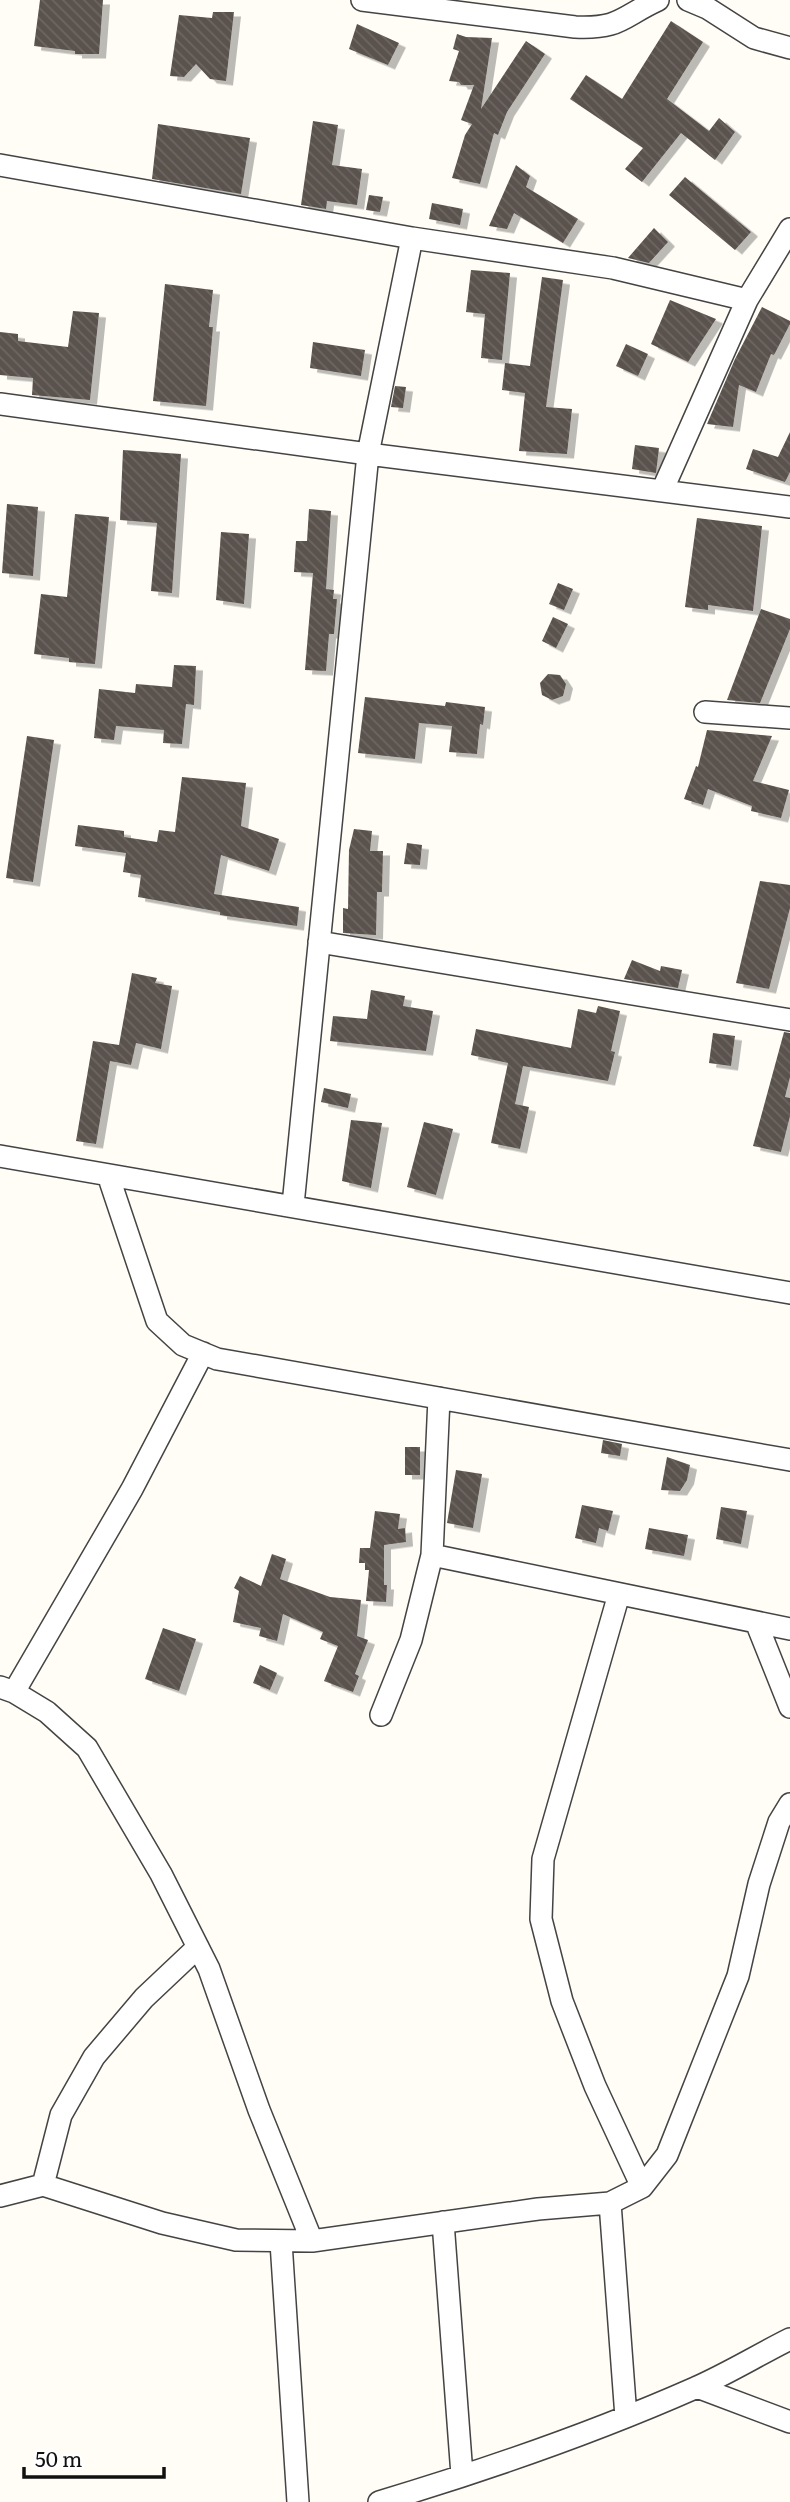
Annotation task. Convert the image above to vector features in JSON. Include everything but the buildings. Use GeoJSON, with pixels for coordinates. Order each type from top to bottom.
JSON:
{"type":"FeatureCollection","features":[{"type":"Feature","properties":{"kind":"street"},"geometry":{"type":"LineString","coordinates":[[362,0],[598,28],[622,22],[658,0]]}},
{"type":"Feature","properties":{"kind":"street"},"geometry":{"type":"LineString","coordinates":[[688,0],[707,8],[754,38],[790,48]]}},
{"type":"Feature","properties":{"kind":"street"},"geometry":{"type":"LineString","coordinates":[[0,165],[412,238],[613,268],[747,300]]}},
{"type":"Feature","properties":{"kind":"street"},"geometry":{"type":"LineString","coordinates":[[662,491],[747,300],[790,229]]}},
{"type":"Feature","properties":{"kind":"street"},"geometry":{"type":"LineString","coordinates":[[293,1205],[368,454],[412,238]]}},
{"type":"Feature","properties":{"kind":"street"},"geometry":{"type":"LineString","coordinates":[[0,404],[790,507]]}},
{"type":"Feature","properties":{"kind":"street"},"geometry":{"type":"LineString","coordinates":[[705,712],[790,718]]}},
{"type":"Feature","properties":{"kind":"street"},"geometry":{"type":"LineString","coordinates":[[319,942],[790,1020]]}},
{"type":"Feature","properties":{"kind":"street"},"geometry":{"type":"LineString","coordinates":[[0,1156],[790,1293]]}},
{"type":"Feature","properties":{"kind":"street"},"geometry":{"type":"LineString","coordinates":[[108,1175],[157,1321],[183,1345],[216,1359],[790,1460]]}},
{"type":"Feature","properties":{"kind":"street"},"geometry":{"type":"LineString","coordinates":[[203,1353],[132,1489],[7,1690],[47,1712],[87,1748],[161,1874],[209,1969],[259,2109],[312,2241]]}},
{"type":"Feature","properties":{"kind":"street"},"geometry":{"type":"LineString","coordinates":[[381,1715],[411,1640],[432,1555],[439,1398]]}},
{"type":"Feature","properties":{"kind":"street"},"geometry":{"type":"LineString","coordinates":[[432,1555],[790,1629]]}},
{"type":"Feature","properties":{"kind":"street"},"geometry":{"type":"LineString","coordinates":[[619,1594],[543,1859],[541,1919],[562,2001],[595,2086],[642,2187]]}},
{"type":"Feature","properties":{"kind":"street"},"geometry":{"type":"LineString","coordinates":[[756,1622],[790,1707]]}},
{"type":"Feature","properties":{"kind":"street"},"geometry":{"type":"LineString","coordinates":[[0,2196],[43,2185],[162,2223],[236,2240],[281,2242],[312,2241],[538,2208],[610,2203],[642,2187],[667,2155],[738,1976],[759,1884],[779,1822],[790,1804]]}},
{"type":"Feature","properties":{"kind":"street"},"geometry":{"type":"LineString","coordinates":[[43,2185],[61,2115],[94,2057],[144,1997],[198,1947]]}},
{"type":"Feature","properties":{"kind":"street"},"geometry":{"type":"LineString","coordinates":[[610,2203],[626,2417]]}},
{"type":"Feature","properties":{"kind":"street"},"geometry":{"type":"LineString","coordinates":[[443,2222],[462,2475]]}},
{"type":"Feature","properties":{"kind":"street"},"geometry":{"type":"LineString","coordinates":[[281,2242],[298,2502]]}},
{"type":"Feature","properties":{"kind":"street"},"geometry":{"type":"LineString","coordinates":[[379,2502],[626,2417],[697,2387],[790,2339]]}},
{"type":"Feature","properties":{"kind":"street"},"geometry":{"type":"LineString","coordinates":[[697,2387],[790,2422]]}}]}
